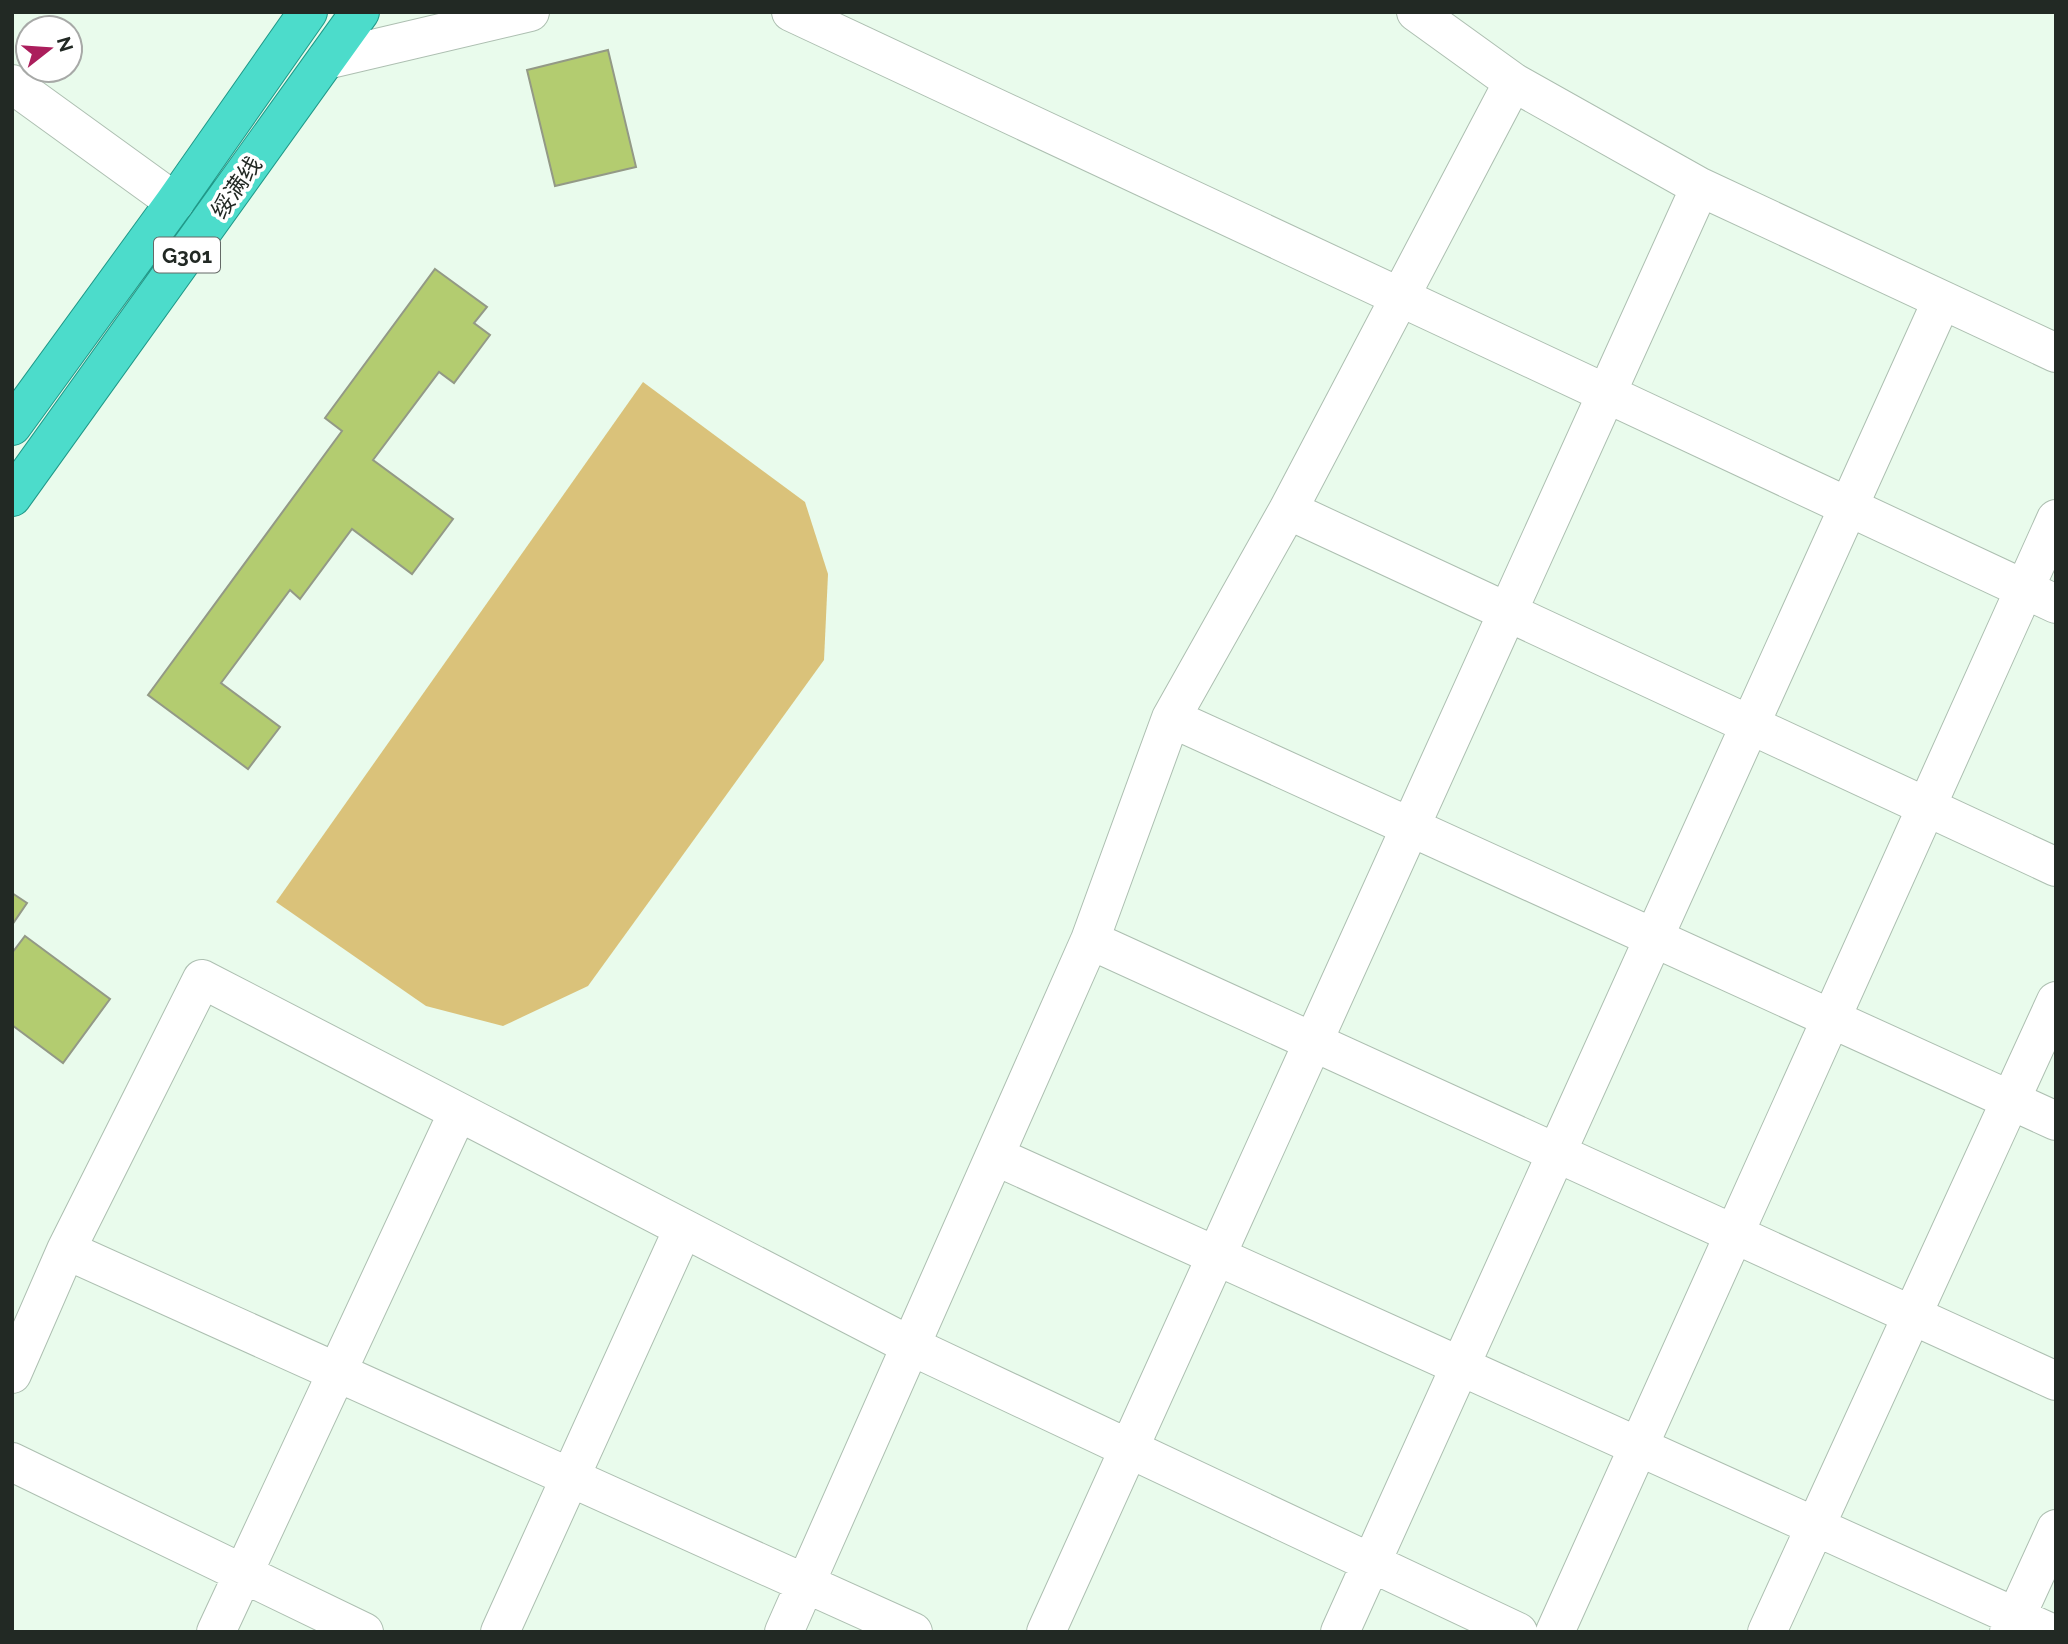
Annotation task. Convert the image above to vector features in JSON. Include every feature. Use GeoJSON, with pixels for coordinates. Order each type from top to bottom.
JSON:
{"type":"FeatureCollection","features":[{"type":"Feature","properties":{"kind":"highway","name":"绥满线"},"geometry":{"type":"LineString","coordinates":[[12,426],[175,202],[308,12]]}},
{"type":"Feature","properties":{"kind":"highway","name":"绥满线"},"geometry":{"type":"LineString","coordinates":[[12,497],[360,12]]}},
{"type":"Feature","properties":{"kind":"highway"},"geometry":{"type":"LineString","coordinates":[[175,202],[208,226]]}},
{"type":"Feature","properties":{"kind":"street"},"geometry":{"type":"LineString","coordinates":[[326,60],[530,12]]}},
{"type":"Feature","properties":{"kind":"street"},"geometry":{"type":"LineString","coordinates":[[791,12],[2040,596]]}},
{"type":"Feature","properties":{"kind":"street"},"geometry":{"type":"LineString","coordinates":[[1416,12],[1513,82],[1700,187],[2056,353]]}},
{"type":"Feature","properties":{"kind":"street"},"geometry":{"type":"LineString","coordinates":[[785,1632],[1090,940],[1171,719],[1288,510],[1513,82]]}},
{"type":"Feature","properties":{"kind":"street"},"geometry":{"type":"LineString","coordinates":[[12,84],[175,202]]}},
{"type":"Feature","properties":{"kind":"street"},"geometry":{"type":"LineString","coordinates":[[1046,1632],[1700,187]]}},
{"type":"Feature","properties":{"kind":"street"},"geometry":{"type":"LineString","coordinates":[[1340,1632],[1942,300]]}},
{"type":"Feature","properties":{"kind":"street"},"geometry":{"type":"LineString","coordinates":[[1288,510],[2056,867]]}},
{"type":"Feature","properties":{"kind":"street"},"geometry":{"type":"LineString","coordinates":[[1555,1632],[1926,807],[2040,596],[2056,519]]}},
{"type":"Feature","properties":{"kind":"street"},"geometry":{"type":"LineString","coordinates":[[1171,719],[2056,1121]]}},
{"type":"Feature","properties":{"kind":"street"},"geometry":{"type":"LineString","coordinates":[[1090,940],[2056,1381]]}},
{"type":"Feature","properties":{"kind":"street"},"geometry":{"type":"LineString","coordinates":[[12,1374],[66,1250],[202,979],[911,1346],[1518,1632]]}},
{"type":"Feature","properties":{"kind":"street"},"geometry":{"type":"LineString","coordinates":[[1767,1632],[2056,1001]]}},
{"type":"Feature","properties":{"kind":"street"},"geometry":{"type":"LineString","coordinates":[[216,1632],[458,1112]]}},
{"type":"Feature","properties":{"kind":"street"},"geometry":{"type":"LineString","coordinates":[[995,1156],[1815,1526],[2025,1627],[2056,1529]]}},
{"type":"Feature","properties":{"kind":"street"},"geometry":{"type":"LineString","coordinates":[[500,1632],[684,1229]]}},
{"type":"Feature","properties":{"kind":"street"},"geometry":{"type":"LineString","coordinates":[[66,1250],[913,1632]]}},
{"type":"Feature","properties":{"kind":"street"},"geometry":{"type":"LineString","coordinates":[[12,1462],[364,1632]]}},
{"type":"Feature","properties":{"kind":"shaded area"},"geometry":{"type":"Polygon","coordinates":[[[643,382],[805,502],[828,574],[824,660],[588,986],[503,1026],[426,1006],[276,902],[643,382]]]}},
{"type":"Feature","properties":{"kind":"building"},"geometry":{"type":"Polygon","coordinates":[[[608,50],[636,167],[555,186],[527,70],[608,50]]]}},
{"type":"Feature","properties":{"kind":"building"},"geometry":{"type":"Polygon","coordinates":[[[435,269],[487,307],[474,323],[490,335],[454,383],[439,372],[373,460],[453,519],[412,574],[352,529],[300,599],[290,590],[221,683],[280,727],[248,769],[148,695],[342,431],[325,418],[435,269]]]}},
{"type":"Feature","properties":{"kind":"building"},"geometry":{"type":"Polygon","coordinates":[[[12,893],[27,903],[12,925],[12,893]]]}},
{"type":"Feature","properties":{"kind":"building"},"geometry":{"type":"Polygon","coordinates":[[[25,936],[110,999],[63,1063],[12,1025],[12,953],[25,936]]]}}]}
